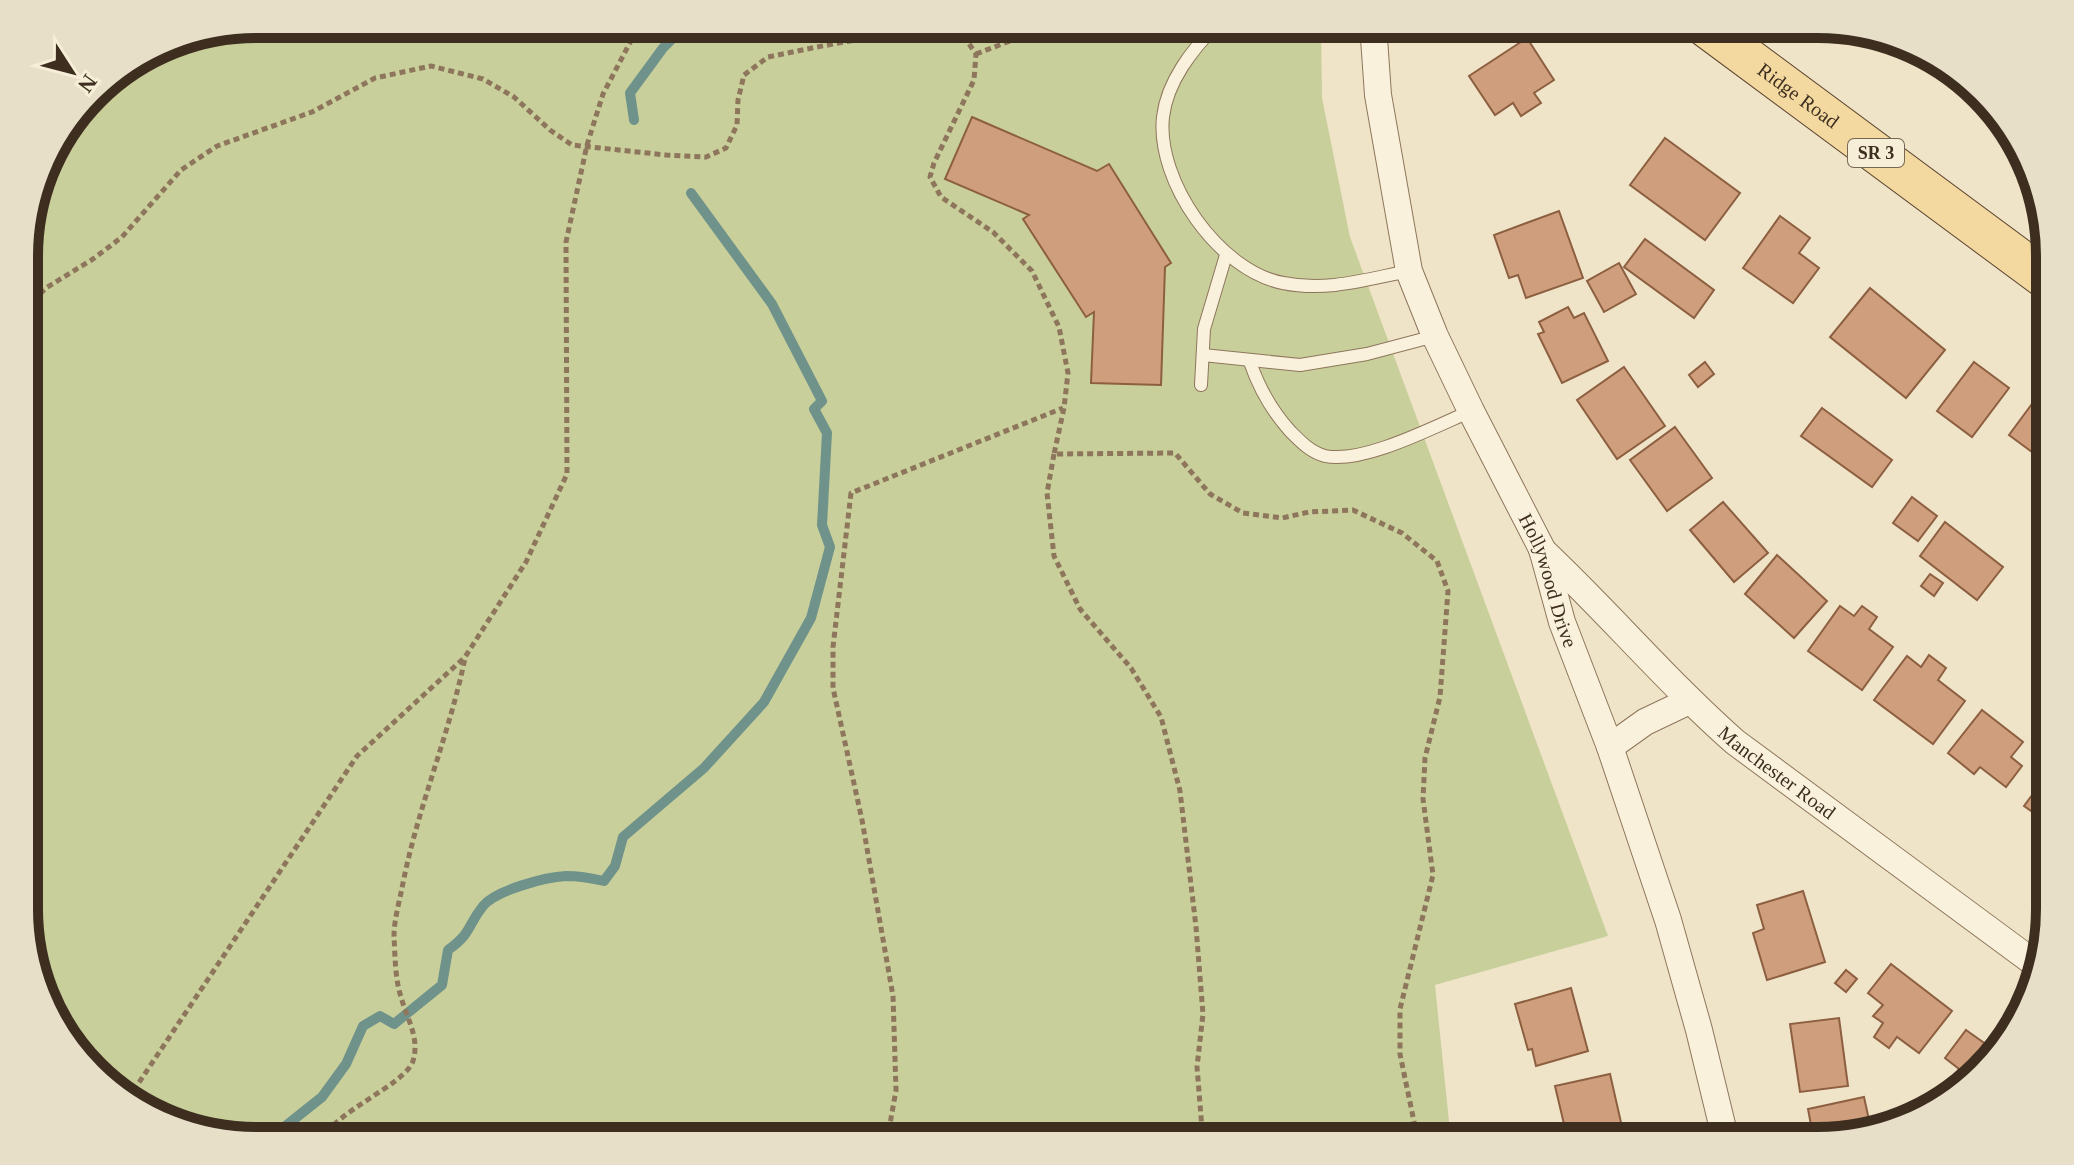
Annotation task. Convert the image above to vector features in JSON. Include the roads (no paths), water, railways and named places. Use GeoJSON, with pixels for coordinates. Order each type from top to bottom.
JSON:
{"type":"FeatureCollection","features":[{"type":"Feature","properties":{"kind":"main road","name":"Ridge Road"},"geometry":{"type":"LineString","coordinates":[[1721,38],[2036,271]]}},
{"type":"Feature","properties":{"kind":"street","name":"Hollywood Drive"},"geometry":{"type":"LineString","coordinates":[[1374,38],[1378,95],[1409,271],[1435,336],[1542,549],[1562,622],[1610,747],[1668,920],[1723,1127]]}},
{"type":"Feature","properties":{"kind":"street","name":"Manchester Road"},"geometry":{"type":"LineString","coordinates":[[1542,549],[1594,599],[1689,701],[1735,742],[2030,960]]}},
{"type":"Feature","properties":{"kind":"street"},"geometry":{"type":"LineString","coordinates":[[1610,747],[1645,722],[1689,701]]}},
{"type":"Feature","properties":{"kind":"lane"},"geometry":{"type":"LineString","coordinates":[[1204,38],[1177,76],[1163,114],[1162,132],[1169,163],[1191,214],[1226,255],[1261,276],[1283,283],[1324,287],[1362,283],[1409,271]]}},
{"type":"Feature","properties":{"kind":"lane"},"geometry":{"type":"LineString","coordinates":[[1201,385],[1204,329],[1226,255]]}},
{"type":"Feature","properties":{"kind":"lane"},"geometry":{"type":"LineString","coordinates":[[1203,355],[1300,365],[1367,354],[1435,336]]}},
{"type":"Feature","properties":{"kind":"lane"},"geometry":{"type":"LineString","coordinates":[[1250,362],[1259,387],[1277,416],[1304,445],[1321,455],[1340,458],[1366,454],[1471,411]]}},
{"type":"Feature","properties":{"kind":"waterway"},"geometry":{"type":"LineString","coordinates":[[634,120],[630,93],[673,38]]}},
{"type":"Feature","properties":{"kind":"waterway"},"geometry":{"type":"LineString","coordinates":[[284,1127],[322,1097],[346,1064],[363,1026],[380,1016],[394,1024],[442,985],[448,950],[461,939],[489,900],[522,885],[557,877],[576,876],[604,881],[615,866],[623,837],[704,768],[764,702],[811,618],[830,547],[822,525],[827,433],[814,409],[822,401],[772,304],[691,193]]}}]}
